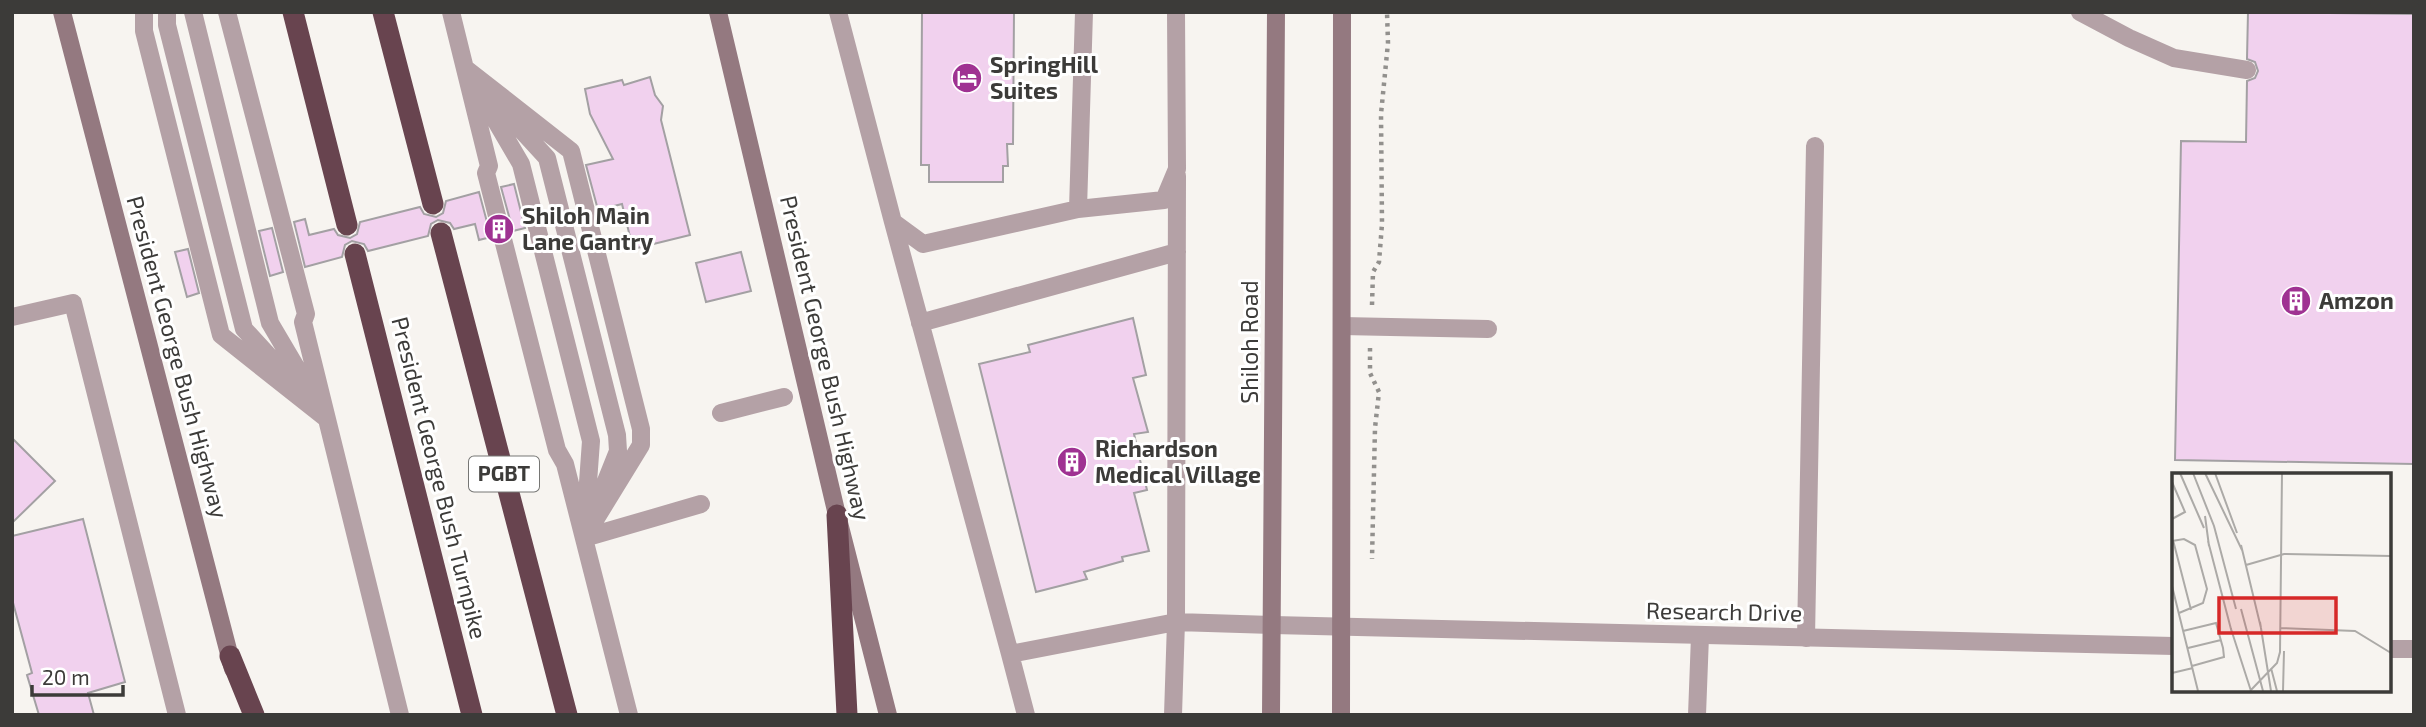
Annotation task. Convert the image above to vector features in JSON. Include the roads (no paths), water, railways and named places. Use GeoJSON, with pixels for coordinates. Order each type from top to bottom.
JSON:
{"type":"FeatureCollection","features":[{"type":"Feature","properties":{"kind":"highway","name":"President George Bush Turnpike"},"geometry":{"type":"LineString","coordinates":[[293,12],[472,715]]}},
{"type":"Feature","properties":{"kind":"highway","name":"PGBT"},"geometry":{"type":"LineString","coordinates":[[383,12],[568,715]]}},
{"type":"Feature","properties":{"kind":"highway"},"geometry":{"type":"LineString","coordinates":[[836,515],[847,715]]}},
{"type":"Feature","properties":{"kind":"highway"},"geometry":{"type":"LineString","coordinates":[[230,656],[254,715]]}},
{"type":"Feature","properties":{"kind":"main road","name":"President George Bush Highway"},"geometry":{"type":"LineString","coordinates":[[62,12],[245,715]]}},
{"type":"Feature","properties":{"kind":"main road","name":"President George Bush Highway"},"geometry":{"type":"LineString","coordinates":[[718,12],[836,515],[888,715]]}},
{"type":"Feature","properties":{"kind":"main road","name":"Shiloh Road"},"geometry":{"type":"LineString","coordinates":[[1271,715],[1276,12]]}},
{"type":"Feature","properties":{"kind":"main road"},"geometry":{"type":"LineString","coordinates":[[1341,715],[1342,12]]}},
{"type":"Feature","properties":{"kind":"street"},"geometry":{"type":"LineString","coordinates":[[144,12],[144,31],[221,335],[327,419]]}},
{"type":"Feature","properties":{"kind":"street"},"geometry":{"type":"LineString","coordinates":[[167,12],[167,25],[244,329],[327,419]]}},
{"type":"Feature","properties":{"kind":"street"},"geometry":{"type":"LineString","coordinates":[[193,12],[270,323],[327,419]]}},
{"type":"Feature","properties":{"kind":"street"},"geometry":{"type":"LineString","coordinates":[[218,12],[296,317],[303,322]]}},
{"type":"Feature","properties":{"kind":"street"},"geometry":{"type":"LineString","coordinates":[[227,12],[306,314],[303,322],[400,715]]}},
{"type":"Feature","properties":{"kind":"street"},"geometry":{"type":"LineString","coordinates":[[451,12],[489,166],[486,173],[557,450],[565,464],[629,715]]}},
{"type":"Feature","properties":{"kind":"street"},"geometry":{"type":"LineString","coordinates":[[838,12],[1026,715]]}},
{"type":"Feature","properties":{"kind":"street"},"geometry":{"type":"LineString","coordinates":[[1077,209],[1084,12]]}},
{"type":"Feature","properties":{"kind":"street"},"geometry":{"type":"LineString","coordinates":[[1173,715],[1177,252],[1175,12]]}},
{"type":"Feature","properties":{"kind":"street"},"geometry":{"type":"LineString","coordinates":[[2080,12],[2174,58],[2247,70]]}},
{"type":"Feature","properties":{"kind":"street"},"geometry":{"type":"LineString","coordinates":[[465,68],[571,152],[638,416],[641,445],[584,538]]}},
{"type":"Feature","properties":{"kind":"street"},"geometry":{"type":"LineString","coordinates":[[465,68],[547,158],[617,435],[618,451],[584,538]]}},
{"type":"Feature","properties":{"kind":"street"},"geometry":{"type":"LineString","coordinates":[[465,68],[521,164],[591,442],[584,538]]}},
{"type":"Feature","properties":{"kind":"street"},"geometry":{"type":"LineString","coordinates":[[1806,638],[1815,146]]}},
{"type":"Feature","properties":{"kind":"street"},"geometry":{"type":"LineString","coordinates":[[893,222],[923,244],[1077,209],[1164,200],[1177,169]]}},
{"type":"Feature","properties":{"kind":"street"},"geometry":{"type":"LineString","coordinates":[[920,323],[1177,252]]}},
{"type":"Feature","properties":{"kind":"street"},"geometry":{"type":"LineString","coordinates":[[12,317],[73,303],[177,715]]}},
{"type":"Feature","properties":{"kind":"street"},"geometry":{"type":"LineString","coordinates":[[1342,326],[1488,329]]}},
{"type":"Feature","properties":{"kind":"street"},"geometry":{"type":"LineString","coordinates":[[721,413],[784,397]]}},
{"type":"Feature","properties":{"kind":"street"},"geometry":{"type":"LineString","coordinates":[[584,538],[701,504]]}},
{"type":"Feature","properties":{"kind":"street","name":"Research Drive"},"geometry":{"type":"LineString","coordinates":[[1010,654],[1175,622],[2172,646]]}},
{"type":"Feature","properties":{"kind":"street"},"geometry":{"type":"LineString","coordinates":[[1697,715],[1700,636]]}},
{"type":"Feature","properties":{"kind":"street"},"geometry":{"type":"LineString","coordinates":[[2391,649],[2414,649]]}},
{"type":"Feature","properties":{"kind":"place","name":"SpringHill Suites"},"geometry":{"type":"Point","coordinates":[967,78]}},
{"type":"Feature","properties":{"kind":"place","name":"Shiloh Main Lane Gantry"},"geometry":{"type":"Point","coordinates":[499,229]}},
{"type":"Feature","properties":{"kind":"place","name":"Amzon"},"geometry":{"type":"Point","coordinates":[2296,301]}},
{"type":"Feature","properties":{"kind":"place","name":"Richardson Medical Village"},"geometry":{"type":"Point","coordinates":[1072,462]}}]}
